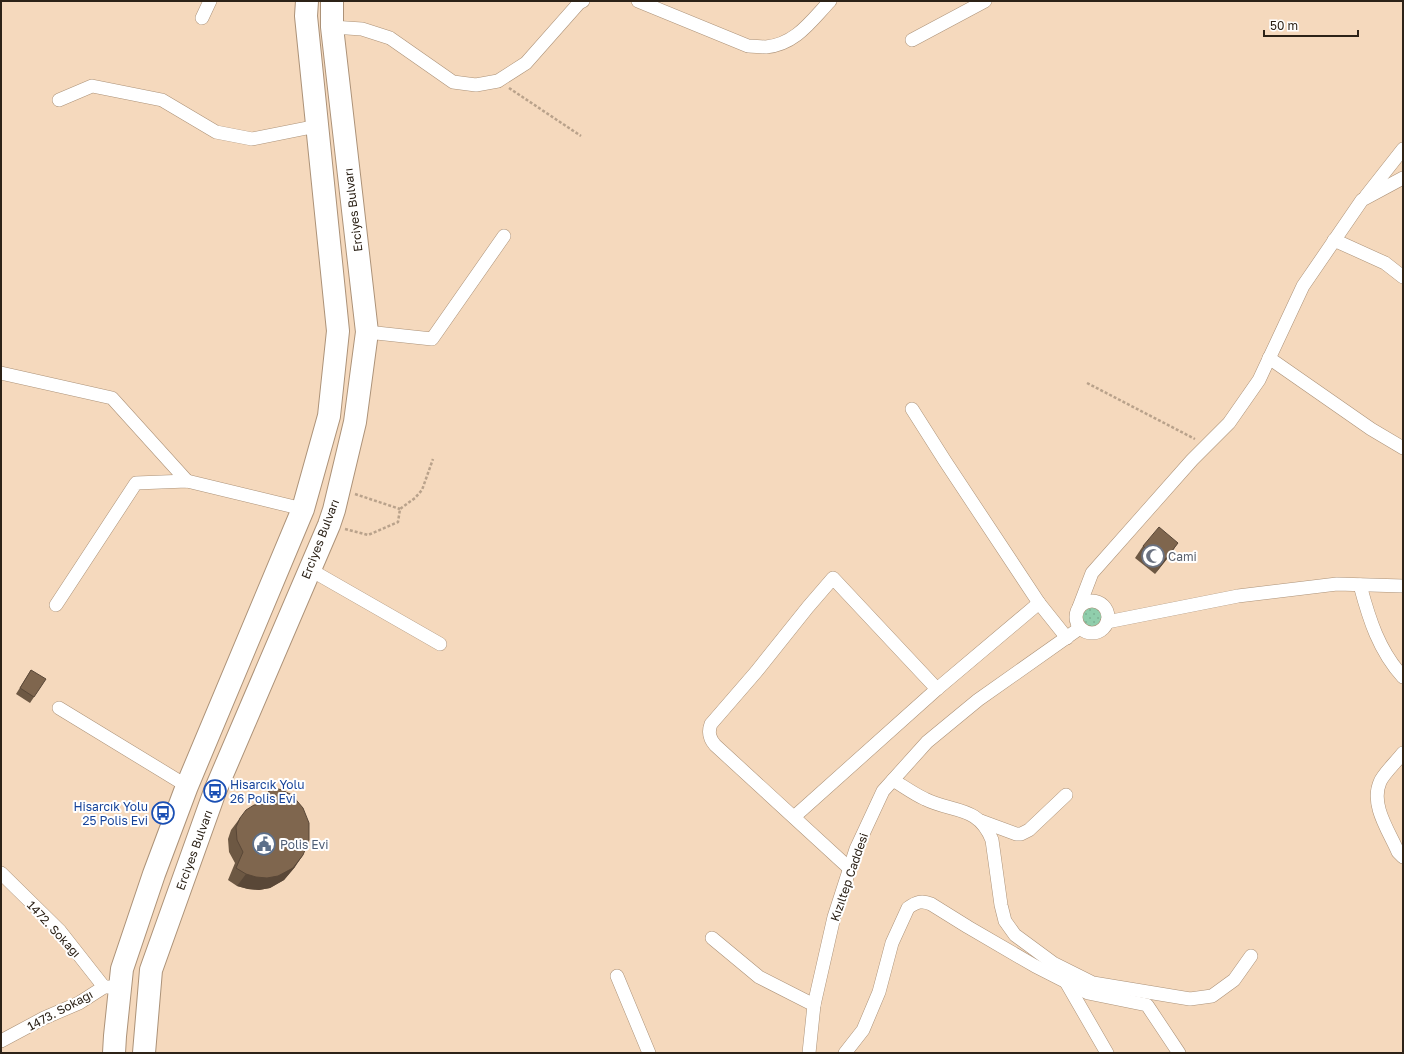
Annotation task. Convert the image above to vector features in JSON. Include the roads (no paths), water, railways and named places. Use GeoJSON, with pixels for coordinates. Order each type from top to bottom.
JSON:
{"type":"FeatureCollection","features":[{"type":"Feature","properties":{"kind":"highway"},"geometry":{"type":"LineString","coordinates":[[114,1053],[115,1036],[112,987],[122,969],[154,874],[187,786],[303,509],[329,416],[338,332],[306,16],[307,1]]}},
{"type":"Feature","properties":{"kind":"highway","name":"Erciyes Bulvarı"},"geometry":{"type":"LineString","coordinates":[[144,1053],[151,970],[215,791],[329,525],[355,422],[367,332],[332,27],[332,1]]}},
{"type":"Feature","properties":{"kind":"street"},"geometry":{"type":"LineString","coordinates":[[202,18],[210,1]]}},
{"type":"Feature","properties":{"kind":"street"},"geometry":{"type":"LineString","coordinates":[[332,27],[362,29],[390,38],[453,82],[476,85],[498,81],[526,63],[579,3],[583,1]]}},
{"type":"Feature","properties":{"kind":"street"},"geometry":{"type":"LineString","coordinates":[[638,1],[748,46],[766,47],[784,43],[800,34],[830,1]]}},
{"type":"Feature","properties":{"kind":"street"},"geometry":{"type":"LineString","coordinates":[[912,40],[986,1]]}},
{"type":"Feature","properties":{"kind":"street"},"geometry":{"type":"LineString","coordinates":[[59,100],[92,86],[162,100],[216,132],[252,139],[317,126]]}},
{"type":"Feature","properties":{"kind":"street"},"geometry":{"type":"LineString","coordinates":[[1080,607],[1089,602],[1100,603],[1107,611],[1107,622],[1100,631],[1095,633],[1084,632],[1077,623],[1076,618],[1092,573],[1192,460],[1229,423],[1259,380],[1303,286],[1362,200],[1403,149]]}},
{"type":"Feature","properties":{"kind":"street"},"geometry":{"type":"LineString","coordinates":[[1362,200],[1403,178]]}},
{"type":"Feature","properties":{"kind":"street"},"geometry":{"type":"LineString","coordinates":[[367,332],[432,339],[504,236]]}},
{"type":"Feature","properties":{"kind":"street"},"geometry":{"type":"LineString","coordinates":[[1334,240],[1385,263],[1403,276]]}},
{"type":"Feature","properties":{"kind":"street"},"geometry":{"type":"LineString","coordinates":[[1269,358],[1370,429],[1403,448]]}},
{"type":"Feature","properties":{"kind":"street"},"geometry":{"type":"LineString","coordinates":[[1,373],[112,398],[187,481]]}},
{"type":"Feature","properties":{"kind":"street"},"geometry":{"type":"LineString","coordinates":[[912,409],[1039,603],[1067,638]]}},
{"type":"Feature","properties":{"kind":"street"},"geometry":{"type":"LineString","coordinates":[[56,605],[136,483],[187,481],[303,509]]}},
{"type":"Feature","properties":{"kind":"street"},"geometry":{"type":"LineString","coordinates":[[309,569],[440,644]]}},
{"type":"Feature","properties":{"kind":"street"},"geometry":{"type":"LineString","coordinates":[[849,868],[715,745],[710,737],[709,728],[833,578],[937,689]]}},
{"type":"Feature","properties":{"kind":"street"},"geometry":{"type":"LineString","coordinates":[[1107,622],[1238,596],[1337,584],[1403,586]]}},
{"type":"Feature","properties":{"kind":"street"},"geometry":{"type":"LineString","coordinates":[[1360,585],[1368,615],[1378,640],[1392,665],[1403,677]]}},
{"type":"Feature","properties":{"kind":"street"},"geometry":{"type":"LineString","coordinates":[[794,817],[937,689],[1039,603]]}},
{"type":"Feature","properties":{"kind":"street","name":"Kızıltep Caddesi"},"geometry":{"type":"LineString","coordinates":[[809,1053],[814,1005],[834,917],[856,849],[883,791],[927,742],[967,710],[1080,628]]}},
{"type":"Feature","properties":{"kind":"street"},"geometry":{"type":"LineString","coordinates":[[59,708],[187,786]]}},
{"type":"Feature","properties":{"kind":"street"},"geometry":{"type":"LineString","coordinates":[[1403,753],[1380,781],[1377,790],[1379,811],[1398,852],[1403,857]]}},
{"type":"Feature","properties":{"kind":"street"},"geometry":{"type":"LineString","coordinates":[[893,780],[926,800],[973,815],[981,821],[988,830],[992,840],[1001,905],[1005,921],[1015,935],[1053,963],[1093,982],[1190,999],[1212,996],[1234,980],[1251,956]]}},
{"type":"Feature","properties":{"kind":"street"},"geometry":{"type":"LineString","coordinates":[[981,821],[1016,834],[1021,834],[1029,830],[1066,796]]}},
{"type":"Feature","properties":{"kind":"street","name":"1472. Sokağı"},"geometry":{"type":"LineString","coordinates":[[1,873],[112,987]]}},
{"type":"Feature","properties":{"kind":"street"},"geometry":{"type":"LineString","coordinates":[[845,1053],[863,1030],[879,992],[892,943],[908,908],[919,902],[931,904],[1028,962],[1088,993],[1146,1005],[1179,1053]]}},
{"type":"Feature","properties":{"kind":"street"},"geometry":{"type":"LineString","coordinates":[[712,938],[760,977],[814,1005]]}},
{"type":"Feature","properties":{"kind":"street"},"geometry":{"type":"LineString","coordinates":[[616,976],[649,1053]]}},
{"type":"Feature","properties":{"kind":"street"},"geometry":{"type":"LineString","coordinates":[[1066,982],[1107,1053]]}},
{"type":"Feature","properties":{"kind":"street","name":"1473. Sokağı"},"geometry":{"type":"LineString","coordinates":[[1,1041],[44,1018],[112,987]]}},
{"type":"Feature","properties":{"kind":"place","name":"Cami"},"geometry":{"type":"Point","coordinates":[1153,556]}},
{"type":"Feature","properties":{"kind":"place","name":"Hisarcık Yolu 26 Polis Evi"},"geometry":{"type":"Point","coordinates":[215,791]}},
{"type":"Feature","properties":{"kind":"place","name":"Hisarcık Yolu 25 Polis Evi"},"geometry":{"type":"Point","coordinates":[163,813]}},
{"type":"Feature","properties":{"kind":"place","name":"Polis Evi"},"geometry":{"type":"Point","coordinates":[264,844]}}]}
